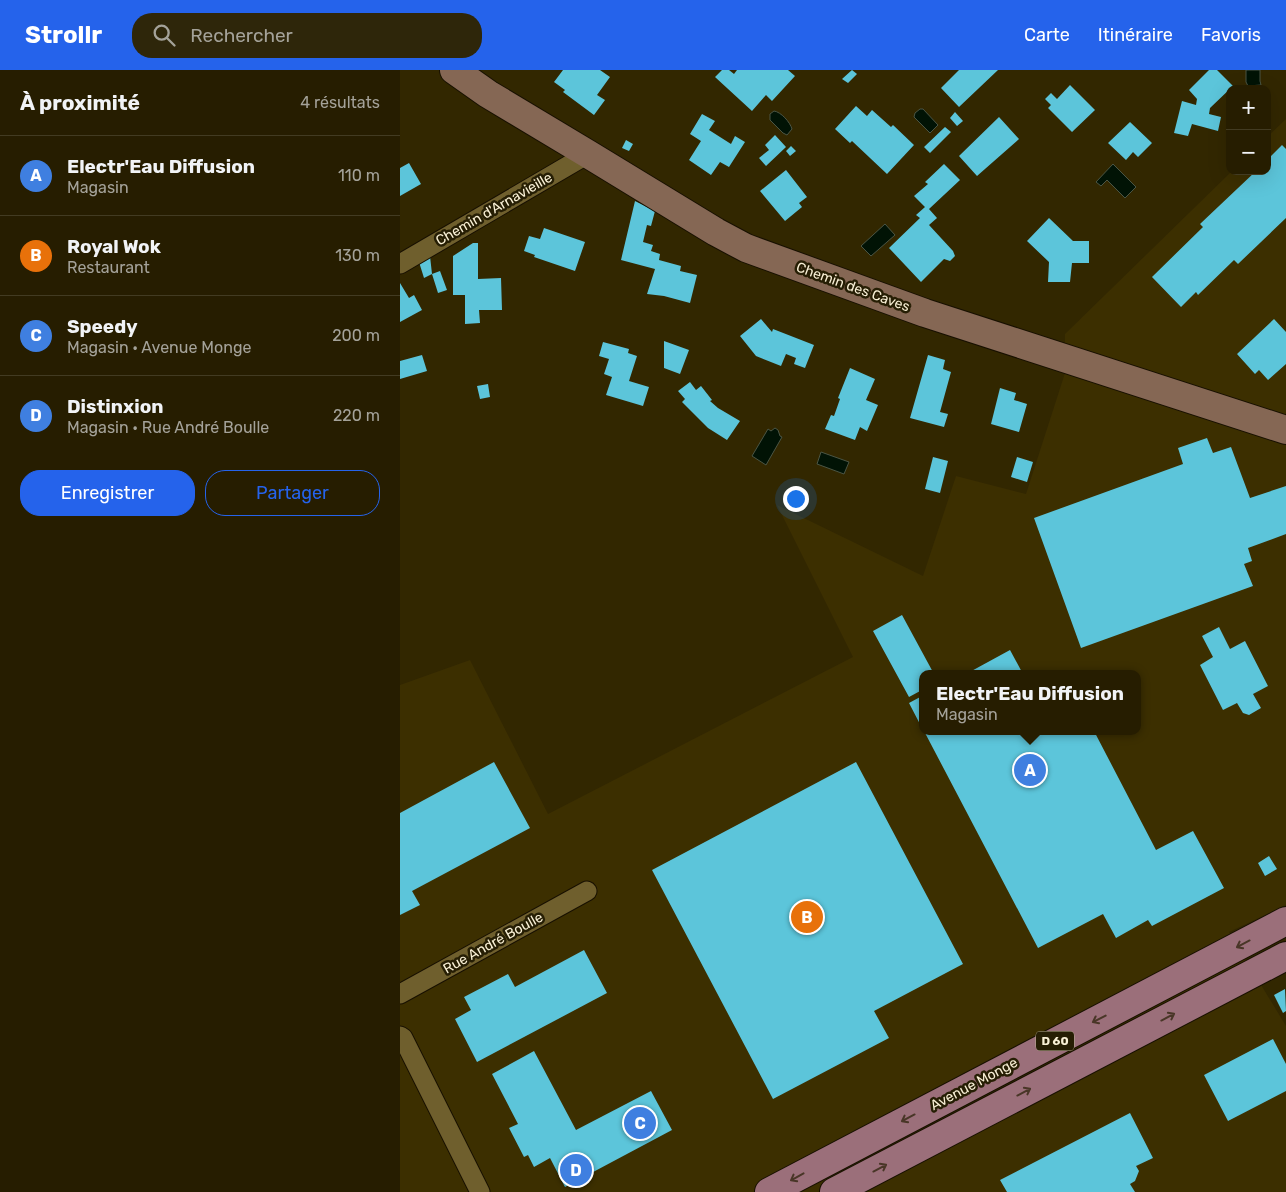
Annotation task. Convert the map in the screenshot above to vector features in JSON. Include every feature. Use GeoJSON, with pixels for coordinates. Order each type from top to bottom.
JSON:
{"type":"FeatureCollection","features":[{"type":"Feature","properties":{"kind":"main road","name":"Avenue Monge"},"geometry":{"type":"LineString","coordinates":[[769,1192],[1286,921]]}},
{"type":"Feature","properties":{"kind":"main road","name":"D 60"},"geometry":{"type":"LineString","coordinates":[[834,1192],[1286,956]]}},
{"type":"Feature","properties":{"kind":"street","name":"Chemin des Caves"},"geometry":{"type":"LineString","coordinates":[[454,70],[488,94],[716,232],[746,248],[925,313],[1286,430]]}},
{"type":"Feature","properties":{"kind":"street","name":"Chemin d'Arnavieille"},"geometry":{"type":"LineString","coordinates":[[400,264],[588,154]]}},
{"type":"Feature","properties":{"kind":"street","name":"Rue André Boulle"},"geometry":{"type":"LineString","coordinates":[[400,994],[587,892]]}},
{"type":"Feature","properties":{"kind":"street"},"geometry":{"type":"LineString","coordinates":[[400,1036],[403,1038],[480,1192]]}},
{"type":"Feature","properties":{"kind":"shaded area"},"geometry":{"type":"Polygon","coordinates":[[[1246,70],[1260,70],[1261,85],[1248,85],[1246,70]]]}},
{"type":"Feature","properties":{"kind":"shaded area"},"geometry":{"type":"Polygon","coordinates":[[[923,109],[938,125],[930,133],[914,117],[915,113],[923,109]]]}},
{"type":"Feature","properties":{"kind":"shaded area"},"geometry":{"type":"Polygon","coordinates":[[[774,111],[782,115],[791,126],[792,129],[787,135],[770,120],[770,114],[774,111]]]}},
{"type":"Feature","properties":{"kind":"shaded area"},"geometry":{"type":"Polygon","coordinates":[[[1286,119],[1286,905],[1229,932],[1286,1026],[1286,1192],[400,1192],[400,685],[470,660],[548,814],[853,657],[777,505],[923,576],[956,476],[1026,494],[1065,373],[1065,334],[1228,175],[1271,175],[1271,133],[1286,119]]]}},
{"type":"Feature","properties":{"kind":"shaded area"},"geometry":{"type":"Polygon","coordinates":[[[1113,164],[1136,187],[1125,198],[1107,180],[1101,186],[1096,182],[1113,164]]]}},
{"type":"Feature","properties":{"kind":"shaded area"},"geometry":{"type":"Polygon","coordinates":[[[885,224],[895,235],[871,256],[861,246],[885,224]]]}},
{"type":"Feature","properties":{"kind":"shaded area"},"geometry":{"type":"Polygon","coordinates":[[[775,428],[782,437],[766,465],[752,456],[768,429],[771,431],[775,428]]]}},
{"type":"Feature","properties":{"kind":"shaded area"},"geometry":{"type":"Polygon","coordinates":[[[821,452],[849,462],[844,474],[817,464],[821,452]]]}},
{"type":"Feature","properties":{"kind":"building"},"geometry":{"type":"Polygon","coordinates":[[[563,70],[600,70],[610,77],[597,95],[605,100],[594,115],[563,92],[565,90],[554,82],[563,70]]]}},
{"type":"Feature","properties":{"kind":"building"},"geometry":{"type":"Polygon","coordinates":[[[722,70],[729,70],[734,74],[737,70],[788,70],[795,76],[772,101],[766,95],[752,111],[715,77],[722,70]]]}},
{"type":"Feature","properties":{"kind":"building"},"geometry":{"type":"Polygon","coordinates":[[[852,70],[857,74],[848,83],[842,79],[852,70]]]}},
{"type":"Feature","properties":{"kind":"building"},"geometry":{"type":"Polygon","coordinates":[[[959,70],[998,70],[959,107],[941,88],[959,70]]]}},
{"type":"Feature","properties":{"kind":"building"},"geometry":{"type":"Polygon","coordinates":[[[1209,70],[1217,70],[1232,85],[1226,85],[1226,93],[1210,108],[1209,114],[1221,117],[1218,131],[1192,124],[1188,136],[1174,133],[1182,101],[1196,105],[1197,99],[1189,90],[1209,70]]]}},
{"type":"Feature","properties":{"kind":"building"},"geometry":{"type":"Polygon","coordinates":[[[1070,85],[1095,110],[1072,132],[1048,108],[1051,105],[1045,99],[1051,93],[1057,99],[1070,85]]]}},
{"type":"Feature","properties":{"kind":"building"},"geometry":{"type":"Polygon","coordinates":[[[856,106],[867,116],[872,110],[891,127],[893,125],[914,145],[887,174],[852,141],[850,143],[835,129],[856,106]]]}},
{"type":"Feature","properties":{"kind":"building"},"geometry":{"type":"Polygon","coordinates":[[[955,112],[963,121],[957,126],[950,118],[955,112]]]}},
{"type":"Feature","properties":{"kind":"building"},"geometry":{"type":"Polygon","coordinates":[[[702,114],[715,121],[709,130],[731,144],[735,136],[745,142],[729,167],[720,162],[711,175],[689,160],[701,141],[690,134],[702,114]]]}},
{"type":"Feature","properties":{"kind":"building"},"geometry":{"type":"Polygon","coordinates":[[[999,117],[1019,139],[977,176],[959,156],[999,117]]]}},
{"type":"Feature","properties":{"kind":"building"},"geometry":{"type":"Polygon","coordinates":[[[1130,122],[1152,143],[1138,157],[1133,152],[1126,160],[1108,143],[1130,122]]]}},
{"type":"Feature","properties":{"kind":"building"},"geometry":{"type":"Polygon","coordinates":[[[945,127],[951,132],[930,153],[924,147],[945,127]]]}},
{"type":"Feature","properties":{"kind":"building"},"geometry":{"type":"Polygon","coordinates":[[[775,135],[786,147],[766,166],[759,158],[769,150],[765,145],[775,135]]]}},
{"type":"Feature","properties":{"kind":"building"},"geometry":{"type":"Polygon","coordinates":[[[626,140],[633,144],[629,151],[622,148],[626,140]]]}},
{"type":"Feature","properties":{"kind":"building"},"geometry":{"type":"Polygon","coordinates":[[[1282,145],[1286,149],[1286,218],[1238,264],[1234,260],[1198,295],[1196,292],[1181,307],[1152,277],[1203,227],[1200,224],[1252,175],[1271,175],[1271,156],[1282,145]]]}},
{"type":"Feature","properties":{"kind":"building"},"geometry":{"type":"Polygon","coordinates":[[[791,146],[796,151],[790,156],[786,151],[791,146]]]}},
{"type":"Feature","properties":{"kind":"building"},"geometry":{"type":"Polygon","coordinates":[[[409,163],[421,184],[400,196],[400,168],[409,163]]]}},
{"type":"Feature","properties":{"kind":"building"},"geometry":{"type":"Polygon","coordinates":[[[944,164],[960,180],[929,209],[937,218],[929,225],[953,251],[955,256],[950,261],[944,259],[921,282],[889,248],[920,218],[916,215],[925,207],[914,196],[928,184],[925,182],[944,164]]]}},
{"type":"Feature","properties":{"kind":"building"},"geometry":{"type":"Polygon","coordinates":[[[786,170],[807,197],[799,203],[802,207],[785,221],[760,191],[786,170]]]}},
{"type":"Feature","properties":{"kind":"building"},"geometry":{"type":"Polygon","coordinates":[[[635,201],[655,211],[651,226],[647,225],[643,242],[653,245],[651,251],[660,254],[659,260],[681,266],[680,271],[697,275],[690,303],[664,296],[647,294],[655,269],[621,260],[635,201]]]}},
{"type":"Feature","properties":{"kind":"building"},"geometry":{"type":"Polygon","coordinates":[[[1049,218],[1073,241],[1089,241],[1089,263],[1072,263],[1070,282],[1048,282],[1049,262],[1027,241],[1049,218]]]}},
{"type":"Feature","properties":{"kind":"building"},"geometry":{"type":"Polygon","coordinates":[[[544,228],[585,242],[575,271],[534,257],[535,255],[524,251],[529,236],[540,239],[544,228]]]}},
{"type":"Feature","properties":{"kind":"building"},"geometry":{"type":"Polygon","coordinates":[[[473,243],[478,243],[478,279],[501,278],[502,310],[479,310],[480,323],[465,324],[465,295],[453,295],[453,256],[473,243]]]}},
{"type":"Feature","properties":{"kind":"building"},"geometry":{"type":"Polygon","coordinates":[[[430,256],[432,274],[424,278],[419,262],[430,256]]]}},
{"type":"Feature","properties":{"kind":"building"},"geometry":{"type":"Polygon","coordinates":[[[440,271],[447,290],[438,293],[432,274],[440,271]]]}},
{"type":"Feature","properties":{"kind":"building"},"geometry":{"type":"Polygon","coordinates":[[[400,283],[409,298],[414,295],[422,310],[400,322],[400,283]]]}},
{"type":"Feature","properties":{"kind":"building"},"geometry":{"type":"Polygon","coordinates":[[[761,319],[772,332],[773,329],[814,345],[805,368],[794,364],[796,358],[786,354],[781,366],[756,356],[740,336],[761,319]]]}},
{"type":"Feature","properties":{"kind":"building"},"geometry":{"type":"Polygon","coordinates":[[[1274,319],[1286,332],[1286,364],[1268,380],[1259,370],[1255,374],[1237,354],[1274,319]]]}},
{"type":"Feature","properties":{"kind":"building"},"geometry":{"type":"Polygon","coordinates":[[[664,341],[689,350],[680,374],[664,368],[664,341]]]}},
{"type":"Feature","properties":{"kind":"building"},"geometry":{"type":"Polygon","coordinates":[[[603,342],[629,349],[628,353],[637,356],[629,381],[649,387],[643,406],[606,395],[612,377],[604,374],[609,359],[599,356],[603,342]]]}},
{"type":"Feature","properties":{"kind":"building"},"geometry":{"type":"Polygon","coordinates":[[[422,355],[427,371],[400,379],[400,361],[422,355]]]}},
{"type":"Feature","properties":{"kind":"building"},"geometry":{"type":"Polygon","coordinates":[[[928,355],[945,360],[943,369],[951,372],[940,412],[948,414],[944,427],[910,418],[928,355]]]}},
{"type":"Feature","properties":{"kind":"building"},"geometry":{"type":"Polygon","coordinates":[[[850,368],[875,379],[866,400],[878,405],[867,431],[860,427],[855,440],[825,429],[831,415],[834,416],[840,399],[838,398],[850,368]]]}},
{"type":"Feature","properties":{"kind":"building"},"geometry":{"type":"Polygon","coordinates":[[[690,382],[696,390],[701,386],[712,400],[710,401],[740,421],[727,440],[708,428],[682,402],[685,399],[678,391],[690,382]]]}},
{"type":"Feature","properties":{"kind":"building"},"geometry":{"type":"Polygon","coordinates":[[[488,384],[490,397],[480,399],[477,386],[488,384]]]}},
{"type":"Feature","properties":{"kind":"building"},"geometry":{"type":"Polygon","coordinates":[[[1000,388],[1016,393],[1014,400],[1027,404],[1019,432],[991,424],[1000,388]]]}},
{"type":"Feature","properties":{"kind":"building"},"geometry":{"type":"Polygon","coordinates":[[[1207,438],[1213,453],[1231,447],[1250,498],[1286,486],[1286,534],[1248,548],[1252,561],[1244,564],[1253,586],[1081,648],[1034,518],[1183,464],[1178,448],[1207,438]]]}},
{"type":"Feature","properties":{"kind":"building"},"geometry":{"type":"Polygon","coordinates":[[[933,457],[948,461],[940,493],[925,489],[933,457]]]}},
{"type":"Feature","properties":{"kind":"building"},"geometry":{"type":"Polygon","coordinates":[[[1017,457],[1033,462],[1027,482],[1011,477],[1017,457]]]}},
{"type":"Feature","properties":{"kind":"building"},"geometry":{"type":"Polygon","coordinates":[[[902,615],[932,670],[919,670],[919,692],[909,697],[873,631],[902,615]]]}},
{"type":"Feature","properties":{"kind":"building"},"geometry":{"type":"Polygon","coordinates":[[[1219,627],[1230,649],[1245,641],[1268,686],[1253,694],[1261,708],[1249,715],[1243,713],[1237,703],[1223,710],[1200,665],[1213,657],[1202,636],[1219,627]]]}},
{"type":"Feature","properties":{"kind":"building"},"geometry":{"type":"Polygon","coordinates":[[[1010,650],[1021,670],[973,670],[1010,650]]]}},
{"type":"Feature","properties":{"kind":"building"},"geometry":{"type":"Polygon","coordinates":[[[919,698],[919,722],[909,703],[919,698]]]}},
{"type":"Feature","properties":{"kind":"building"},"geometry":{"type":"Polygon","coordinates":[[[926,735],[1096,735],[1156,850],[1193,831],[1224,888],[1152,926],[1148,920],[1116,938],[1103,914],[1038,948],[926,735]]]}},
{"type":"Feature","properties":{"kind":"building"},"geometry":{"type":"Polygon","coordinates":[[[494,762],[530,828],[412,891],[420,905],[400,915],[400,813],[494,762]]]}},
{"type":"Feature","properties":{"kind":"building"},"geometry":{"type":"Polygon","coordinates":[[[856,762],[963,964],[874,1011],[889,1038],[773,1099],[652,870],[856,762]]]}},
{"type":"Feature","properties":{"kind":"building"},"geometry":{"type":"Polygon","coordinates":[[[1269,856],[1277,869],[1265,876],[1258,863],[1269,856]]]}},
{"type":"Feature","properties":{"kind":"building"},"geometry":{"type":"Polygon","coordinates":[[[584,950],[607,993],[477,1062],[455,1019],[471,1010],[464,997],[508,974],[515,987],[584,950]]]}},
{"type":"Feature","properties":{"kind":"building"},"geometry":{"type":"Polygon","coordinates":[[[1285,989],[1286,1011],[1283,1013],[1274,995],[1285,989]]]}},
{"type":"Feature","properties":{"kind":"building"},"geometry":{"type":"Polygon","coordinates":[[[1273,1039],[1286,1064],[1286,1091],[1228,1121],[1204,1075],[1273,1039]]]}},
{"type":"Feature","properties":{"kind":"building"},"geometry":{"type":"Polygon","coordinates":[[[534,1051],[576,1130],[651,1091],[672,1130],[565,1187],[550,1158],[534,1167],[528,1155],[524,1157],[509,1128],[518,1124],[492,1074],[534,1051]]]}},
{"type":"Feature","properties":{"kind":"building"},"geometry":{"type":"Polygon","coordinates":[[[1130,1113],[1153,1158],[1136,1166],[1139,1171],[1135,1181],[1130,1184],[1135,1192],[1007,1192],[1000,1180],[1130,1113]]]}},
{"type":"Feature","properties":{"kind":"place","name":"Electr'Eau Diffusion"},"geometry":{"type":"Point","coordinates":[1030,770]}},
{"type":"Feature","properties":{"kind":"place","name":"Royal Wok"},"geometry":{"type":"Point","coordinates":[807,917]}},
{"type":"Feature","properties":{"kind":"place","name":"Speedy"},"geometry":{"type":"Point","coordinates":[640,1123]}},
{"type":"Feature","properties":{"kind":"place","name":"Distinxion"},"geometry":{"type":"Point","coordinates":[576,1170]}}]}
